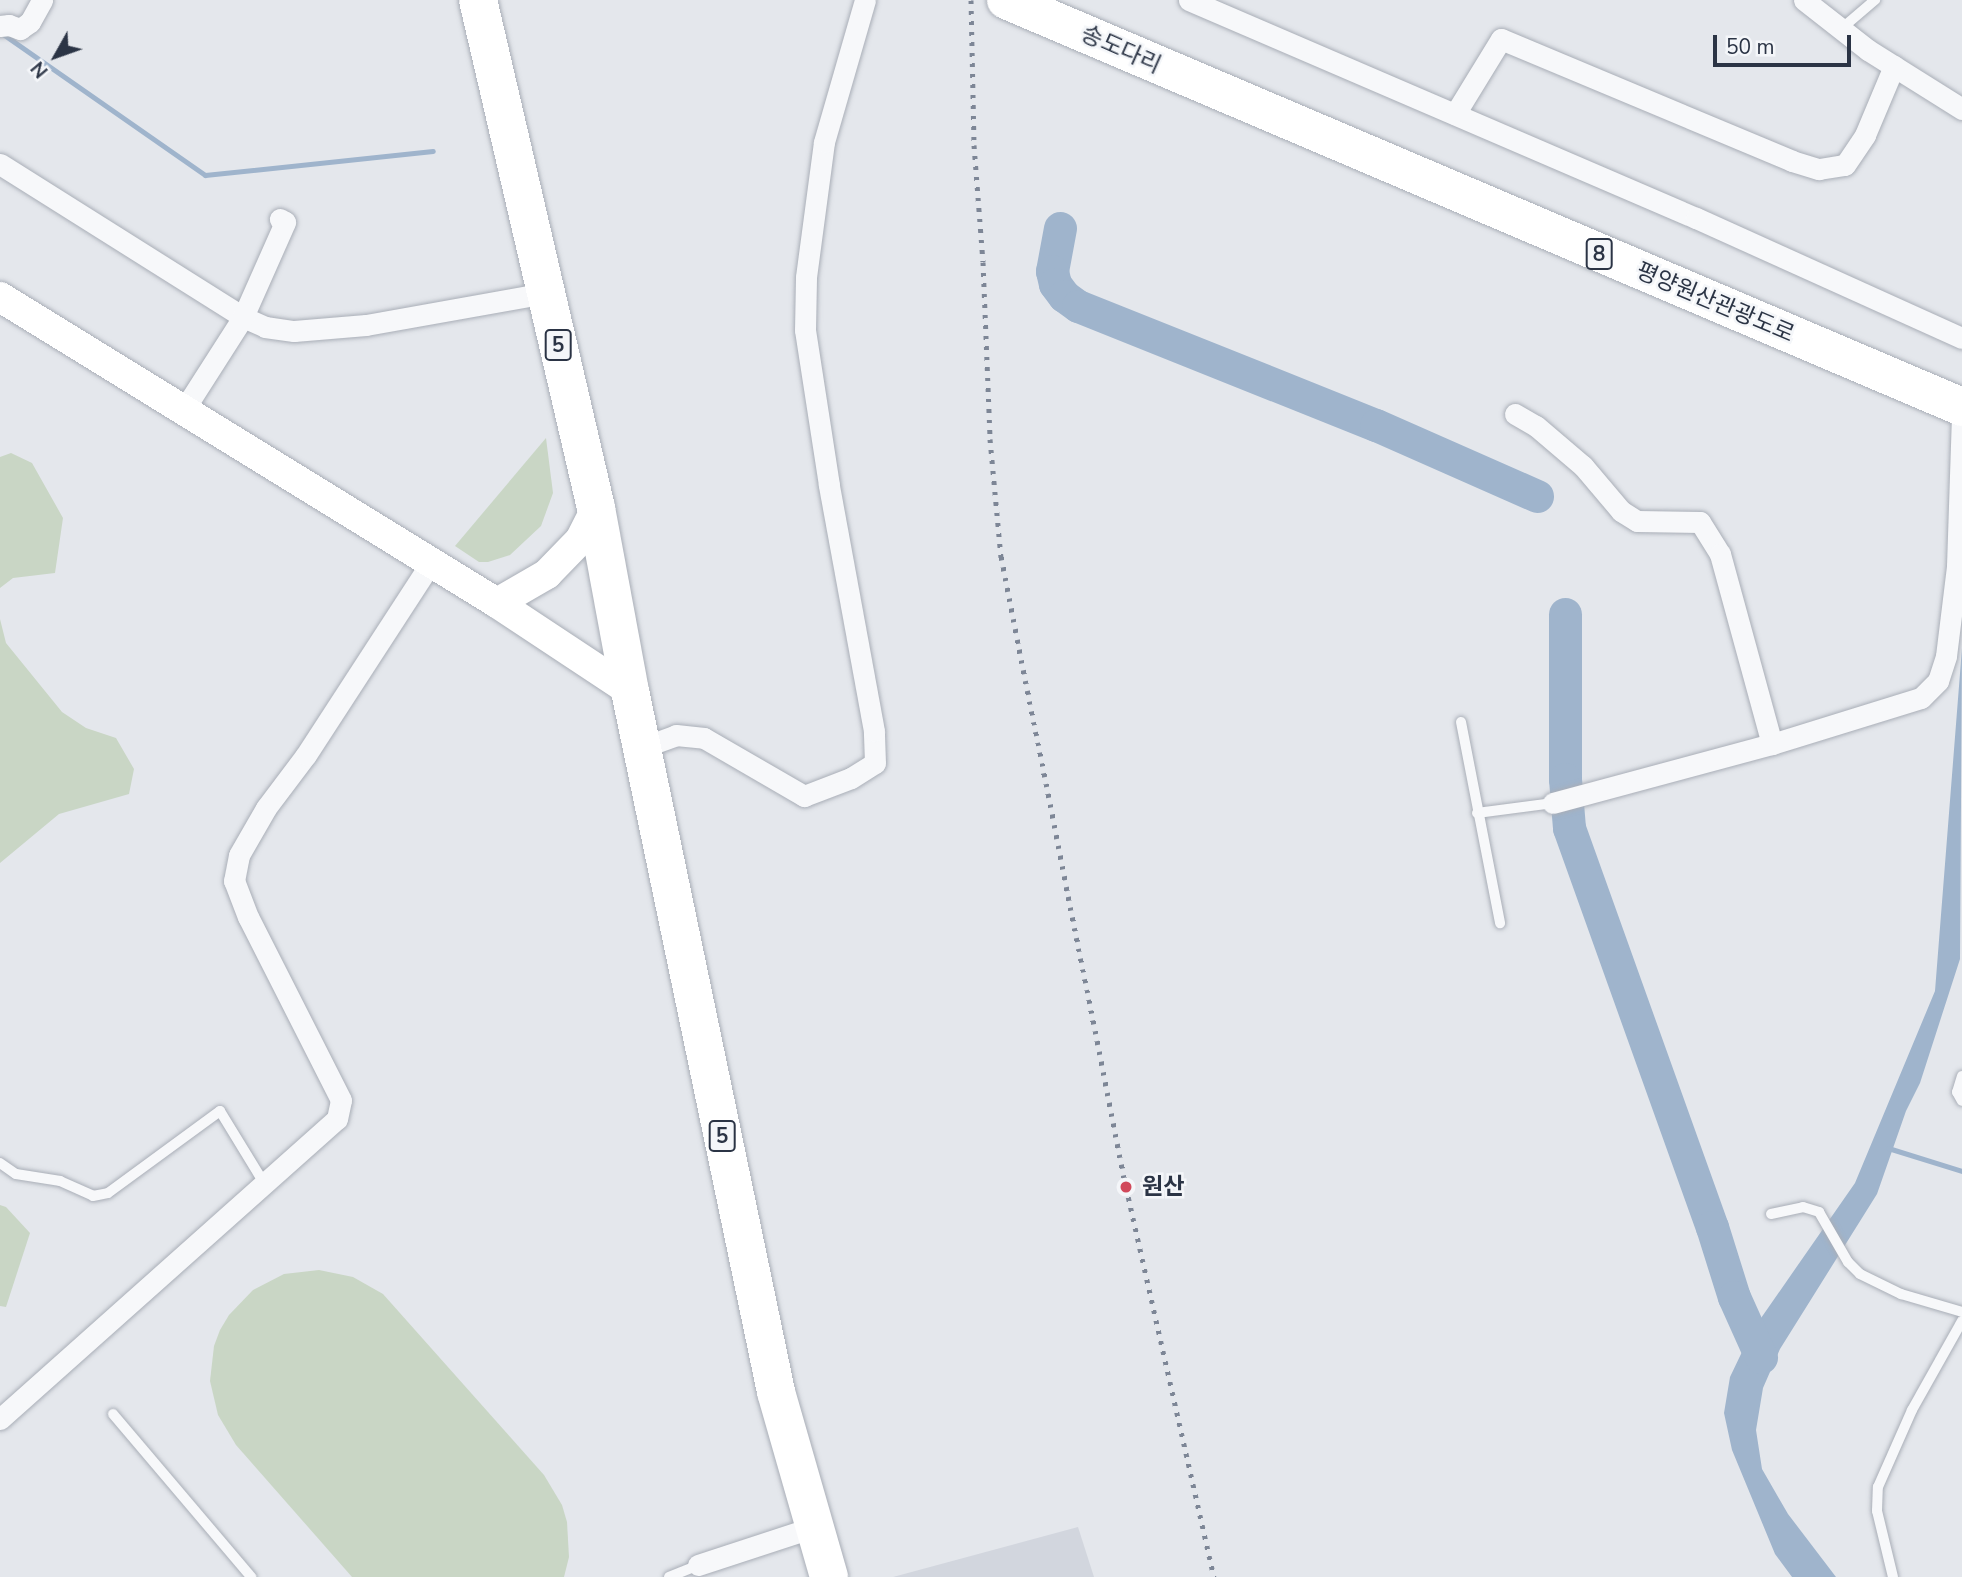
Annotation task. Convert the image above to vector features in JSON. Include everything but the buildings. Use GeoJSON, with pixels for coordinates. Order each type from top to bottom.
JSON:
{"type":"FeatureCollection","features":[{"type":"Feature","properties":{"kind":"highway","name":"5"},"geometry":{"type":"LineString","coordinates":[[478,0],[596,508],[630,691],[776,1392],[829,1577]]}},
{"type":"Feature","properties":{"kind":"highway","name":"송도다리"},"geometry":{"type":"LineString","coordinates":[[1006,0],[1236,100]]}},
{"type":"Feature","properties":{"kind":"highway","name":"평양원산관광도로"},"geometry":{"type":"LineString","coordinates":[[1236,100],[1962,407]]}},
{"type":"Feature","properties":{"kind":"main road"},"geometry":{"type":"LineString","coordinates":[[0,297],[497,603],[630,691]]}},
{"type":"Feature","properties":{"kind":"main road"},"geometry":{"type":"LineString","coordinates":[[497,603],[547,574],[580,540],[596,508]]}},
{"type":"Feature","properties":{"kind":"street"},"geometry":{"type":"LineString","coordinates":[[0,26],[9,25],[20,29],[30,22],[42,0]]}},
{"type":"Feature","properties":{"kind":"street"},"geometry":{"type":"LineString","coordinates":[[642,748],[676,736],[704,738],[804,796],[851,778],[875,763],[874,731],[829,485],[805,330],[806,277],[824,142],[865,0]]}},
{"type":"Feature","properties":{"kind":"street"},"geometry":{"type":"LineString","coordinates":[[1189,0],[1455,114],[1962,338]]}},
{"type":"Feature","properties":{"kind":"street"},"geometry":{"type":"LineString","coordinates":[[1804,0],[1894,66],[1962,109]]}},
{"type":"Feature","properties":{"kind":"street"},"geometry":{"type":"LineString","coordinates":[[1455,114],[1502,39],[1792,161],[1819,169],[1844,165],[1865,135],[1894,66]]}},
{"type":"Feature","properties":{"kind":"street"},"geometry":{"type":"LineString","coordinates":[[0,164],[243,317],[265,327],[294,331],[366,325],[546,293]]}},
{"type":"Feature","properties":{"kind":"street"},"geometry":{"type":"LineString","coordinates":[[183,411],[243,317],[285,222],[280,219]]}},
{"type":"Feature","properties":{"kind":"street"},"geometry":{"type":"LineString","coordinates":[[1515,414],[1536,426],[1583,466],[1621,511],[1637,521],[1700,522],[1720,554],[1772,744]]}},
{"type":"Feature","properties":{"kind":"street"},"geometry":{"type":"LineString","coordinates":[[1553,803],[1772,744],[1904,706],[1921,698],[1938,681],[1946,656],[1956,566],[1962,416]]}},
{"type":"Feature","properties":{"kind":"street"},"geometry":{"type":"LineString","coordinates":[[0,1419],[337,1119],[341,1100],[248,917],[234,881],[239,855],[266,808],[306,755],[430,564]]}},
{"type":"Feature","properties":{"kind":"street"},"geometry":{"type":"LineString","coordinates":[[698,1565],[814,1527]]}},
{"type":"Feature","properties":{"kind":"lane"},"geometry":{"type":"LineString","coordinates":[[1841,29],[1875,0]]}},
{"type":"Feature","properties":{"kind":"lane"},"geometry":{"type":"LineString","coordinates":[[1461,722],[1476,813],[1500,923]]}},
{"type":"Feature","properties":{"kind":"lane"},"geometry":{"type":"LineString","coordinates":[[1476,813],[1553,803]]}},
{"type":"Feature","properties":{"kind":"lane"},"geometry":{"type":"LineString","coordinates":[[1962,1076],[1958,1092],[1962,1101]]}},
{"type":"Feature","properties":{"kind":"lane"},"geometry":{"type":"LineString","coordinates":[[0,1163],[16,1174],[60,1181],[93,1196],[108,1193],[220,1111],[264,1183]]}},
{"type":"Feature","properties":{"kind":"lane"},"geometry":{"type":"LineString","coordinates":[[1770,1214],[1803,1208],[1819,1212],[1848,1262],[1860,1274],[1901,1294],[1957,1313],[1878,1486],[1877,1511],[1893,1577]]}},
{"type":"Feature","properties":{"kind":"lane"},"geometry":{"type":"LineString","coordinates":[[113,1414],[251,1577]]}},
{"type":"Feature","properties":{"kind":"lane"},"geometry":{"type":"LineString","coordinates":[[669,1577],[698,1565]]}},
{"type":"Feature","properties":{"kind":"shaded area"},"geometry":{"type":"Polygon","coordinates":[[[1078,1527],[1094,1577],[893,1577],[1078,1527]]]}},
{"type":"Feature","properties":{"kind":"green space"},"geometry":{"type":"Polygon","coordinates":[[[546,438],[553,493],[541,526],[510,555],[488,562],[479,562],[455,546],[546,438]]]}},
{"type":"Feature","properties":{"kind":"green space"},"geometry":{"type":"Polygon","coordinates":[[[11,453],[32,463],[63,518],[55,573],[13,578],[0,588],[0,457],[11,453]]]}},
{"type":"Feature","properties":{"kind":"green space"},"geometry":{"type":"Polygon","coordinates":[[[0,619],[6,643],[62,712],[86,728],[116,738],[134,769],[129,794],[59,814],[0,863],[0,619]]]}},
{"type":"Feature","properties":{"kind":"green space"},"geometry":{"type":"Polygon","coordinates":[[[0,1205],[6,1207],[30,1233],[6,1307],[0,1306],[0,1205]]]}},
{"type":"Feature","properties":{"kind":"green space"},"geometry":{"type":"Polygon","coordinates":[[[319,1270],[353,1277],[383,1294],[544,1475],[562,1505],[567,1522],[569,1557],[564,1577],[352,1577],[236,1445],[218,1415],[210,1381],[214,1346],[220,1330],[229,1315],[253,1290],[284,1274],[319,1270]]]}},
{"type":"Feature","properties":{"kind":"water"},"geometry":{"type":"Polygon","coordinates":[[[1962,648],[1960,959],[1920,1083],[1906,1111],[1877,1194],[1780,1349],[1763,1388],[1756,1430],[1762,1469],[1788,1514],[1836,1577],[1792,1577],[1775,1554],[1732,1450],[1724,1413],[1730,1377],[1752,1331],[1855,1183],[1935,991],[1962,648]]]}},
{"type":"Feature","properties":{"kind":"waterway"},"geometry":{"type":"LineString","coordinates":[[0,32],[205,175],[433,151]]}},
{"type":"Feature","properties":{"kind":"waterway"},"geometry":{"type":"LineString","coordinates":[[1060,228],[1052,271],[1055,284],[1064,296],[1078,306],[1376,425],[1537,496]]}},
{"type":"Feature","properties":{"kind":"waterway"},"geometry":{"type":"LineString","coordinates":[[1565,614],[1565,779],[1569,828],[1712,1227],[1734,1297],[1761,1357]]}},
{"type":"Feature","properties":{"kind":"waterway"},"geometry":{"type":"LineString","coordinates":[[1888,1148],[1962,1171]]}},
{"type":"Feature","properties":{"kind":"railway"},"geometry":{"type":"LineString","coordinates":[[971,0],[974,145],[983,262],[990,439],[1001,557],[1126,1187],[1214,1577]]}},
{"type":"Feature","properties":{"kind":"place","name":"원산"},"geometry":{"type":"Point","coordinates":[1126,1187]}}]}
